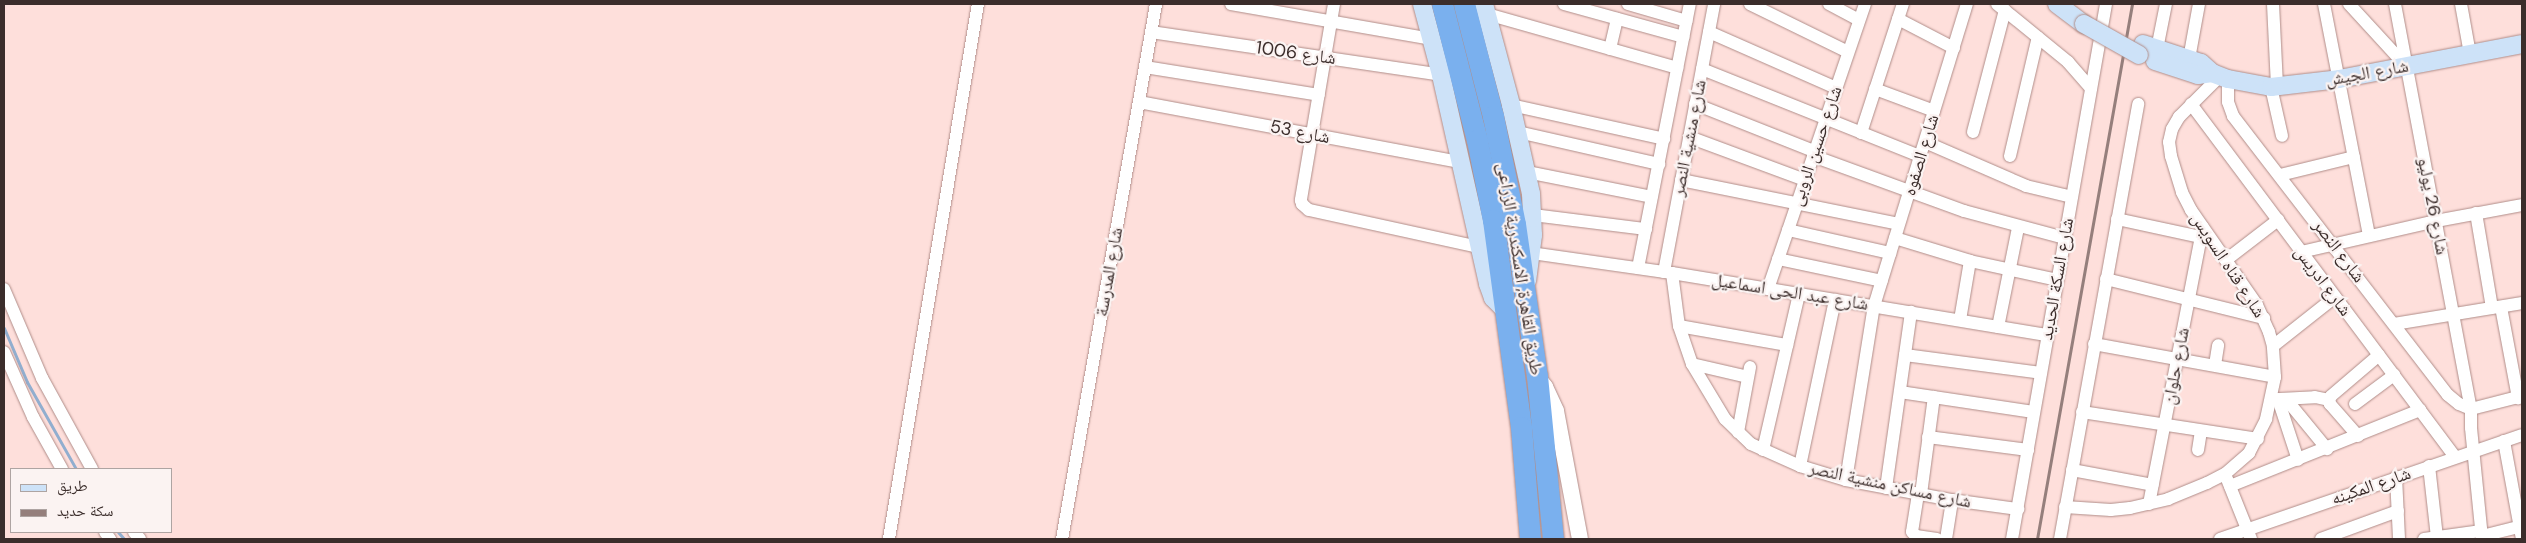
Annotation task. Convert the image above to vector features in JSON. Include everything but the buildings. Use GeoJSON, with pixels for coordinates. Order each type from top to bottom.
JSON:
{"type":"FeatureCollection","features":[{"type":"Feature","properties":{"kind":"highway","name":"طريق القاهرة, الاسكندرية الزراعى"},"geometry":{"type":"LineString","coordinates":[[1442,4],[1477,140],[1493,220],[1521,427],[1530,539]]}},
{"type":"Feature","properties":{"kind":"highway","name":"طريق القاهرة, الاسكندرية الزراعى"},"geometry":{"type":"LineString","coordinates":[[1464,4],[1507,177],[1537,376],[1553,539]]}},
{"type":"Feature","properties":{"kind":"main road"},"geometry":{"type":"LineString","coordinates":[[1422,4],[1441,75],[1490,292],[1497,304],[1506,311]]}},
{"type":"Feature","properties":{"kind":"main road","name":"شارع الجيش"},"geometry":{"type":"LineString","coordinates":[[2057,4],[2088,15],[2147,49],[2198,75],[2220,76],[2274,87],[2339,79],[2522,44]]}},
{"type":"Feature","properties":{"kind":"main road"},"geometry":{"type":"LineString","coordinates":[[1486,9],[1527,172],[1533,216],[1531,253],[1525,291]]}},
{"type":"Feature","properties":{"kind":"main road","name":"شارع الجيش"},"geometry":{"type":"LineString","coordinates":[[2147,49],[2204,64],[2220,76]]}},
{"type":"Feature","properties":{"kind":"street"},"geometry":{"type":"LineString","coordinates":[[889,539],[978,4]]}},
{"type":"Feature","properties":{"kind":"street","name":"شارع المدرسة"},"geometry":{"type":"LineString","coordinates":[[1062,539],[1156,4]]}},
{"type":"Feature","properties":{"kind":"street"},"geometry":{"type":"LineString","coordinates":[[1231,4],[1432,39]]}},
{"type":"Feature","properties":{"kind":"street"},"geometry":{"type":"LineString","coordinates":[[1334,4],[1301,200],[1304,207],[1310,210],[1479,247]]}},
{"type":"Feature","properties":{"kind":"street"},"geometry":{"type":"LineString","coordinates":[[1564,4],[1684,37]]}},
{"type":"Feature","properties":{"kind":"street"},"geometry":{"type":"LineString","coordinates":[[1628,4],[1687,21]]}},
{"type":"Feature","properties":{"kind":"street","name":"شارع منشية النصر"},"geometry":{"type":"LineString","coordinates":[[1638,268],[1690,4]]}},
{"type":"Feature","properties":{"kind":"street","name":"شارع منشية النصر"},"geometry":{"type":"LineString","coordinates":[[1668,273],[1681,180],[1714,4]]}},
{"type":"Feature","properties":{"kind":"street"},"geometry":{"type":"LineString","coordinates":[[1750,4],[1848,52]]}},
{"type":"Feature","properties":{"kind":"street"},"geometry":{"type":"LineString","coordinates":[[1829,4],[1859,20]]}},
{"type":"Feature","properties":{"kind":"street","name":"شارع حسين الروبى"},"geometry":{"type":"LineString","coordinates":[[1768,289],[1865,4]]}},
{"type":"Feature","properties":{"kind":"street"},"geometry":{"type":"LineString","coordinates":[[1861,133],[1903,4]]}},
{"type":"Feature","properties":{"kind":"street","name":"شارع الصفوه"},"geometry":{"type":"LineString","coordinates":[[1846,480],[1874,306],[1967,4]]}},
{"type":"Feature","properties":{"kind":"street","name":"شارع السكة الحديد"},"geometry":{"type":"LineString","coordinates":[[2012,539],[2091,88],[2088,15],[2106,4]]}},
{"type":"Feature","properties":{"kind":"street"},"geometry":{"type":"LineString","coordinates":[[2147,49],[2166,4]]}},
{"type":"Feature","properties":{"kind":"street"},"geometry":{"type":"LineString","coordinates":[[2189,59],[2199,4]]}},
{"type":"Feature","properties":{"kind":"street"},"geometry":{"type":"LineString","coordinates":[[2273,4],[2274,87],[2282,136]]}},
{"type":"Feature","properties":{"kind":"street"},"geometry":{"type":"LineString","coordinates":[[2324,4],[2369,236]]}},
{"type":"Feature","properties":{"kind":"street"},"geometry":{"type":"LineString","coordinates":[[2350,4],[2406,66]]}},
{"type":"Feature","properties":{"kind":"street","name":"شارع 26 يوليو"},"geometry":{"type":"LineString","coordinates":[[2395,4],[2472,409],[2473,452],[2482,535]]}},
{"type":"Feature","properties":{"kind":"street"},"geometry":{"type":"LineString","coordinates":[[2461,4],[2470,54]]}},
{"type":"Feature","properties":{"kind":"street"},"geometry":{"type":"LineString","coordinates":[[1973,132],[2001,7],[2076,70],[2091,88]]}},
{"type":"Feature","properties":{"kind":"street"},"geometry":{"type":"LineString","coordinates":[[1486,9],[1610,49],[1678,68]]}},
{"type":"Feature","properties":{"kind":"street"},"geometry":{"type":"LineString","coordinates":[[1610,49],[1617,18]]}},
{"type":"Feature","properties":{"kind":"street"},"geometry":{"type":"LineString","coordinates":[[1898,19],[1954,48]]}},
{"type":"Feature","properties":{"kind":"street","name":"شارع 1006"},"geometry":{"type":"LineString","coordinates":[[1151,32],[1441,75]]}},
{"type":"Feature","properties":{"kind":"street"},"geometry":{"type":"LineString","coordinates":[[1709,32],[1836,88]]}},
{"type":"Feature","properties":{"kind":"street"},"geometry":{"type":"LineString","coordinates":[[2010,156],[2038,37]]}},
{"type":"Feature","properties":{"kind":"street"},"geometry":{"type":"LineString","coordinates":[[1145,67],[1319,95]]}},
{"type":"Feature","properties":{"kind":"street"},"geometry":{"type":"LineString","coordinates":[[1702,69],[1920,156]]}},
{"type":"Feature","properties":{"kind":"street","name":"شارع قناه السويس"},"geometry":{"type":"LineString","coordinates":[[2065,507],[2111,510],[2148,504],[2227,480],[2258,439],[2278,399],[2273,346],[2264,318],[2226,260],[2202,232],[2174,172],[2169,142],[2172,128],[2191,104],[2220,76]]}},
{"type":"Feature","properties":{"kind":"street","name":"شارع النصر"},"geometry":{"type":"LineString","coordinates":[[2220,76],[2231,112],[2448,394],[2459,404],[2472,409]]}},
{"type":"Feature","properties":{"kind":"street"},"geometry":{"type":"LineString","coordinates":[[1875,89],[1934,111]]}},
{"type":"Feature","properties":{"kind":"street","name":"شارع 53"},"geometry":{"type":"LineString","coordinates":[[1139,102],[1461,162]]}},
{"type":"Feature","properties":{"kind":"street"},"geometry":{"type":"LineString","coordinates":[[1695,104],[1814,154],[1964,211],[2018,228],[2064,238]]}},
{"type":"Feature","properties":{"kind":"street"},"geometry":{"type":"LineString","coordinates":[[2060,539],[2138,104]]}},
{"type":"Feature","properties":{"kind":"street","name":"شارع ادريس"},"geometry":{"type":"LineString","coordinates":[[2191,104],[2455,457]]}},
{"type":"Feature","properties":{"kind":"street"},"geometry":{"type":"LineString","coordinates":[[1511,105],[1664,139]]}},
{"type":"Feature","properties":{"kind":"street"},"geometry":{"type":"LineString","coordinates":[[1518,132],[1659,164]]}},
{"type":"Feature","properties":{"kind":"street"},"geometry":{"type":"LineString","coordinates":[[1689,136],[1805,180]]}},
{"type":"Feature","properties":{"kind":"street"},"geometry":{"type":"LineString","coordinates":[[1925,142],[2026,186],[2072,197]]}},
{"type":"Feature","properties":{"kind":"street"},"geometry":{"type":"LineString","coordinates":[[2280,175],[2354,157]]}},
{"type":"Feature","properties":{"kind":"street"},"geometry":{"type":"LineString","coordinates":[[1527,172],[1652,197]]}},
{"type":"Feature","properties":{"kind":"street"},"geometry":{"type":"LineString","coordinates":[[1681,180],[1899,224]]}},
{"type":"Feature","properties":{"kind":"street"},"geometry":{"type":"LineString","coordinates":[[2301,252],[2436,221],[2522,205]]}},
{"type":"Feature","properties":{"kind":"street"},"geometry":{"type":"LineString","coordinates":[[2472,409],[2520,397],[2496,307],[2476,213]]}},
{"type":"Feature","properties":{"kind":"street"},"geometry":{"type":"LineString","coordinates":[[1533,216],[1646,229]]}},
{"type":"Feature","properties":{"kind":"street"},"geometry":{"type":"LineString","coordinates":[[2117,219],[2202,232]]}},
{"type":"Feature","properties":{"kind":"street"},"geometry":{"type":"LineString","coordinates":[[2226,260],[2278,220]]}},
{"type":"Feature","properties":{"kind":"street"},"geometry":{"type":"LineString","coordinates":[[1998,327],[2018,228]]}},
{"type":"Feature","properties":{"kind":"street"},"geometry":{"type":"LineString","coordinates":[[1788,230],[1890,253]]}},
{"type":"Feature","properties":{"kind":"street","name":"شارع حلوان"},"geometry":{"type":"LineString","coordinates":[[2148,504],[2202,232]]}},
{"type":"Feature","properties":{"kind":"street"},"geometry":{"type":"LineString","coordinates":[[1895,238],[1970,261],[2057,280]]}},
{"type":"Feature","properties":{"kind":"street","name":"شارع عبد الحى اسماعيل"},"geometry":{"type":"LineString","coordinates":[[1531,253],[1638,268],[2048,335]]}},
{"type":"Feature","properties":{"kind":"street"},"geometry":{"type":"LineString","coordinates":[[1778,259],[1882,281]]}},
{"type":"Feature","properties":{"kind":"street"},"geometry":{"type":"LineString","coordinates":[[1960,320],[1970,261]]}},
{"type":"Feature","properties":{"kind":"street","name":"شارع مساكن منشية النصر"},"geometry":{"type":"LineString","coordinates":[[1668,273],[1679,326],[1692,364],[1714,403],[1738,432],[1762,450],[1800,466],[1846,480],[1952,500],[2018,509]]}},
{"type":"Feature","properties":{"kind":"street"},"geometry":{"type":"LineString","coordinates":[[2106,279],[2264,318]]}},
{"type":"Feature","properties":{"kind":"street"},"geometry":{"type":"LineString","coordinates":[[4,289],[42,378],[91,468]]}},
{"type":"Feature","properties":{"kind":"street"},"geometry":{"type":"LineString","coordinates":[[1762,450],[1799,294]]}},
{"type":"Feature","properties":{"kind":"street"},"geometry":{"type":"LineString","coordinates":[[2273,346],[2335,297]]}},
{"type":"Feature","properties":{"kind":"street"},"geometry":{"type":"LineString","coordinates":[[1800,466],[1835,300]]}},
{"type":"Feature","properties":{"kind":"street"},"geometry":{"type":"LineString","coordinates":[[2394,324],[2522,303]]}},
{"type":"Feature","properties":{"kind":"street"},"geometry":{"type":"LineString","coordinates":[[1886,488],[1910,312]]}},
{"type":"Feature","properties":{"kind":"street"},"geometry":{"type":"LineString","coordinates":[[1679,326],[1787,345]]}},
{"type":"Feature","properties":{"kind":"street"},"geometry":{"type":"LineString","coordinates":[[2094,344],[2275,377]]}},
{"type":"Feature","properties":{"kind":"street"},"geometry":{"type":"LineString","coordinates":[[2215,365],[2218,345]]}},
{"type":"Feature","properties":{"kind":"street"},"geometry":{"type":"LineString","coordinates":[[4,352],[24,399],[61,468]]}},
{"type":"Feature","properties":{"kind":"street"},"geometry":{"type":"LineString","coordinates":[[1905,355],[2041,372]]}},
{"type":"Feature","properties":{"kind":"street"},"geometry":{"type":"LineString","coordinates":[[2329,400],[2331,396],[2379,355]]}},
{"type":"Feature","properties":{"kind":"street"},"geometry":{"type":"LineString","coordinates":[[1692,364],[1749,372],[1738,432]]}},
{"type":"Feature","properties":{"kind":"street"},"geometry":{"type":"LineString","coordinates":[[2355,404],[2394,375]]}},
{"type":"Feature","properties":{"kind":"street"},"geometry":{"type":"LineString","coordinates":[[1537,376],[1545,387],[1556,411],[1580,539]]}},
{"type":"Feature","properties":{"kind":"street"},"geometry":{"type":"LineString","coordinates":[[1900,392],[2034,412]]}},
{"type":"Feature","properties":{"kind":"street"},"geometry":{"type":"LineString","coordinates":[[1934,397],[1912,532],[1916,536],[1938,539]]}},
{"type":"Feature","properties":{"kind":"street"},"geometry":{"type":"LineString","coordinates":[[2278,399],[2320,397],[2329,400],[2330,404],[2358,436]]}},
{"type":"Feature","properties":{"kind":"street"},"geometry":{"type":"LineString","coordinates":[[2278,399],[2327,449]]}},
{"type":"Feature","properties":{"kind":"street"},"geometry":{"type":"LineString","coordinates":[[2278,399],[2298,460]]}},
{"type":"Feature","properties":{"kind":"street"},"geometry":{"type":"LineString","coordinates":[[2249,534],[2227,480],[2298,460],[2420,410]]}},
{"type":"Feature","properties":{"kind":"street"},"geometry":{"type":"LineString","coordinates":[[2082,412],[2258,439]]}},
{"type":"Feature","properties":{"kind":"street"},"geometry":{"type":"LineString","coordinates":[[2198,450],[2201,431]]}},
{"type":"Feature","properties":{"kind":"street","name":"شارع المكينه"},"geometry":{"type":"LineString","coordinates":[[2220,539],[2249,534],[2396,477],[2522,435]]}},
{"type":"Feature","properties":{"kind":"street"},"geometry":{"type":"LineString","coordinates":[[1928,437],[2028,450]]}},
{"type":"Feature","properties":{"kind":"street"},"geometry":{"type":"LineString","coordinates":[[2424,539],[2520,533],[2504,441]]}},
{"type":"Feature","properties":{"kind":"street"},"geometry":{"type":"LineString","coordinates":[[2430,466],[2438,537]]}},
{"type":"Feature","properties":{"kind":"street"},"geometry":{"type":"LineString","coordinates":[[2072,470],[2152,485]]}},
{"type":"Feature","properties":{"kind":"street"},"geometry":{"type":"LineString","coordinates":[[2396,477],[2398,539]]}},
{"type":"Feature","properties":{"kind":"street"},"geometry":{"type":"LineString","coordinates":[[1946,539],[1952,500]]}},
{"type":"Feature","properties":{"kind":"street"},"geometry":{"type":"LineString","coordinates":[[2321,539],[2398,511]]}},
{"type":"Feature","properties":{"kind":"waterway"},"geometry":{"type":"LineString","coordinates":[[4,328],[27,382],[75,468]]}},
{"type":"Feature","properties":{"kind":"waterway"},"geometry":{"type":"LineString","coordinates":[[119,533],[124,539]]}},
{"type":"Feature","properties":{"kind":"railway"},"geometry":{"type":"LineString","coordinates":[[2037,539],[2132,4]]}}]}
